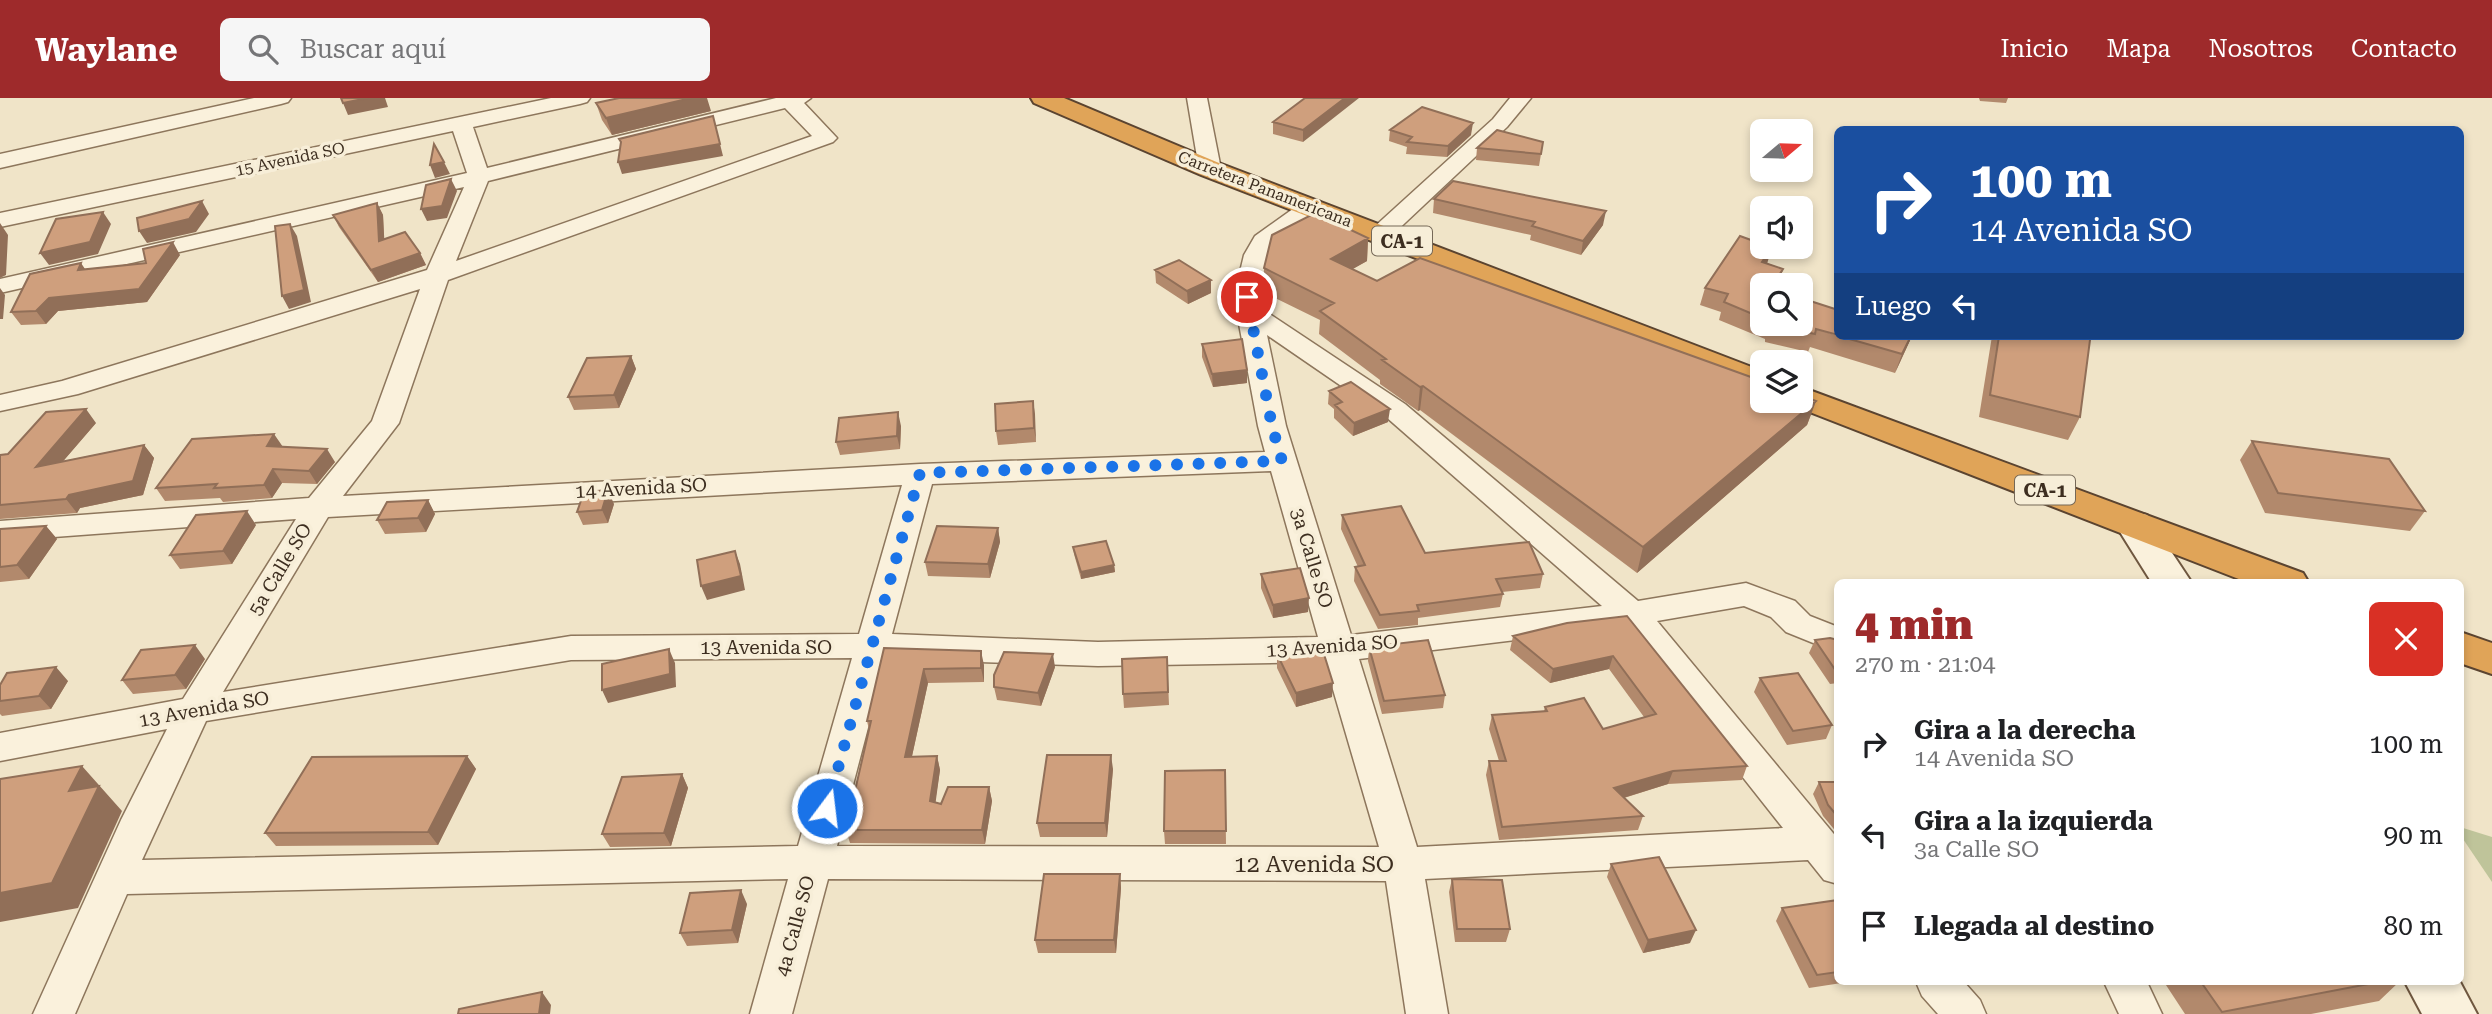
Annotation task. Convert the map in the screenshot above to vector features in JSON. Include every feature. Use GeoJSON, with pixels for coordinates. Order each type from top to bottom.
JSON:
{"type":"FeatureCollection","features":[{"type":"Feature","properties":{"kind":"highway","name":"Carretera Panamericana"},"geometry":{"type":"LineString","coordinates":[[1043,98],[1210,169],[1312,206],[1750,377]]}},
{"type":"Feature","properties":{"kind":"highway","name":"CA-1"},"geometry":{"type":"LineString","coordinates":[[1813,402],[2278,579]]}},
{"type":"Feature","properties":{"kind":"highway"},"geometry":{"type":"LineString","coordinates":[[2464,649],[2492,659]]}},
{"type":"Feature","properties":{"kind":"street"},"geometry":{"type":"LineString","coordinates":[[0,161],[281,98]]}},
{"type":"Feature","properties":{"kind":"street","name":"15 Avenida SO"},"geometry":{"type":"LineString","coordinates":[[0,220],[580,98]]}},
{"type":"Feature","properties":{"kind":"street"},"geometry":{"type":"LineString","coordinates":[[1196,98],[1210,169]]}},
{"type":"Feature","properties":{"kind":"street"},"geometry":{"type":"LineString","coordinates":[[1381,233],[1500,123],[1521,98]]}},
{"type":"Feature","properties":{"kind":"street"},"geometry":{"type":"LineString","coordinates":[[0,286],[479,177],[796,100],[826,138],[438,275],[68,388],[0,403]]}},
{"type":"Feature","properties":{"kind":"street"},"geometry":{"type":"LineString","coordinates":[[461,123],[479,177]]}},
{"type":"Feature","properties":{"kind":"street","name":"5a Calle SO"},"geometry":{"type":"LineString","coordinates":[[54,1014],[194,710],[318,506],[385,423],[438,275],[479,177]]}},
{"type":"Feature","properties":{"kind":"street","name":"3a Calle SO"},"geometry":{"type":"LineString","coordinates":[[1312,206],[1263,241],[1256,255],[1247,297],[1272,426],[1403,864],[1427,1014]]}},
{"type":"Feature","properties":{"kind":"street"},"geometry":{"type":"LineString","coordinates":[[1250,312],[1395,410],[1632,614],[1826,856]]}},
{"type":"Feature","properties":{"kind":"street","name":"14 Avenida SO"},"geometry":{"type":"LineString","coordinates":[[0,531],[318,506],[920,473],[1282,461]]}},
{"type":"Feature","properties":{"kind":"street","name":"4a Calle SO"},"geometry":{"type":"LineString","coordinates":[[771,1014],[870,646],[920,473]]}},
{"type":"Feature","properties":{"kind":"street"},"geometry":{"type":"LineString","coordinates":[[2134,524],[2169,579]]}},
{"type":"Feature","properties":{"kind":"street","name":"13 Avenida SO"},"geometry":{"type":"LineString","coordinates":[[0,747],[194,710],[570,648],[870,646],[1098,654],[1340,649],[1632,614],[1746,594],[1783,609],[1798,624],[1834,639]]}},
{"type":"Feature","properties":{"kind":"street","name":"12 Avenida SO"},"geometry":{"type":"LineString","coordinates":[[115,877],[812,862],[1403,864],[1826,856]]}},
{"type":"Feature","properties":{"kind":"street"},"geometry":{"type":"LineString","coordinates":[[1940,985],[1965,1014]]}},
{"type":"Feature","properties":{"kind":"street"},"geometry":{"type":"LineString","coordinates":[[2126,985],[2141,1014]]}},
{"type":"Feature","properties":{"kind":"street"},"geometry":{"type":"LineString","coordinates":[[2433,985],[2451,1014]]}},
{"type":"Feature","properties":{"kind":"green space"},"geometry":{"type":"Polygon","coordinates":[[[2464,828],[2492,837],[2492,882],[2464,840],[2464,828]]]}},
{"type":"Feature","properties":{"kind":"building"},"geometry":{"type":"Polygon","coordinates":[[[341,98],[368,98],[343,103],[341,98]]]}},
{"type":"Feature","properties":{"kind":"building"},"geometry":{"type":"Polygon","coordinates":[[[619,98],[691,98],[606,118],[596,103],[619,98]]]}},
{"type":"Feature","properties":{"kind":"building"},"geometry":{"type":"Polygon","coordinates":[[[1305,98],[1345,98],[1303,130],[1273,122],[1305,98]]]}},
{"type":"Feature","properties":{"kind":"building"},"geometry":{"type":"Polygon","coordinates":[[[1422,107],[1473,123],[1448,146],[1407,142],[1412,137],[1390,130],[1422,107]]]}},
{"type":"Feature","properties":{"kind":"building"},"geometry":{"type":"Polygon","coordinates":[[[713,116],[720,144],[618,162],[621,142],[619,139],[713,116]]]}},
{"type":"Feature","properties":{"kind":"building"},"geometry":{"type":"Polygon","coordinates":[[[1497,130],[1543,142],[1541,154],[1477,148],[1497,130]]]}},
{"type":"Feature","properties":{"kind":"building"},"geometry":{"type":"Polygon","coordinates":[[[434,144],[444,162],[430,165],[434,144]]]}},
{"type":"Feature","properties":{"kind":"building"},"geometry":{"type":"Polygon","coordinates":[[[451,179],[442,206],[421,209],[426,185],[451,179]]]}},
{"type":"Feature","properties":{"kind":"building"},"geometry":{"type":"Polygon","coordinates":[[[1453,181],[1606,211],[1583,241],[1532,226],[1535,222],[1434,199],[1453,181]]]}},
{"type":"Feature","properties":{"kind":"building"},"geometry":{"type":"Polygon","coordinates":[[[202,201],[189,219],[139,231],[137,218],[202,201]]]}},
{"type":"Feature","properties":{"kind":"building"},"geometry":{"type":"Polygon","coordinates":[[[377,203],[379,241],[405,232],[420,253],[371,270],[333,215],[377,203]]]}},
{"type":"Feature","properties":{"kind":"building"},"geometry":{"type":"Polygon","coordinates":[[[103,212],[90,242],[40,253],[56,219],[103,212]]]}},
{"type":"Feature","properties":{"kind":"building"},"geometry":{"type":"Polygon","coordinates":[[[1315,213],[1368,238],[1331,259],[1377,281],[1420,258],[1750,377],[1750,413],[1802,413],[1643,547],[1423,386],[1420,387],[1382,360],[1386,359],[1320,311],[1334,303],[1264,268],[1272,235],[1315,213]]]}},
{"type":"Feature","properties":{"kind":"building"},"geometry":{"type":"Polygon","coordinates":[[[290,224],[304,290],[282,296],[275,226],[290,224]]]}},
{"type":"Feature","properties":{"kind":"building"},"geometry":{"type":"Polygon","coordinates":[[[1740,236],[1750,240],[1750,259],[1764,259],[1762,262],[1783,269],[1780,273],[1750,273],[1750,313],[1724,302],[1728,294],[1705,288],[1740,236]]]}},
{"type":"Feature","properties":{"kind":"building"},"geometry":{"type":"Polygon","coordinates":[[[173,242],[139,289],[49,298],[36,311],[11,312],[30,274],[81,263],[78,270],[146,263],[143,249],[173,242]]]}},
{"type":"Feature","properties":{"kind":"building"},"geometry":{"type":"Polygon","coordinates":[[[1179,260],[1211,280],[1187,291],[1155,270],[1179,260]]]}},
{"type":"Feature","properties":{"kind":"building"},"geometry":{"type":"Polygon","coordinates":[[[1813,302],[1834,309],[1834,334],[1816,329],[1815,334],[1813,302]]]}},
{"type":"Feature","properties":{"kind":"building"},"geometry":{"type":"Polygon","coordinates":[[[1242,339],[1247,370],[1212,374],[1202,344],[1242,339]]]}},
{"type":"Feature","properties":{"kind":"building"},"geometry":{"type":"Polygon","coordinates":[[[1853,340],[1909,340],[1902,354],[1853,340]]]}},
{"type":"Feature","properties":{"kind":"building"},"geometry":{"type":"Polygon","coordinates":[[[1998,340],[2090,340],[2080,417],[1990,395],[1998,340]]]}},
{"type":"Feature","properties":{"kind":"building"},"geometry":{"type":"Polygon","coordinates":[[[631,356],[614,395],[568,397],[587,358],[631,356]]]}},
{"type":"Feature","properties":{"kind":"building"},"geometry":{"type":"Polygon","coordinates":[[[1351,382],[1390,409],[1354,423],[1335,405],[1342,402],[1329,391],[1351,382]]]}},
{"type":"Feature","properties":{"kind":"building"},"geometry":{"type":"Polygon","coordinates":[[[1033,401],[1034,428],[996,431],[995,404],[1033,401]]]}},
{"type":"Feature","properties":{"kind":"building"},"geometry":{"type":"Polygon","coordinates":[[[86,409],[36,467],[144,445],[133,481],[69,495],[66,499],[0,505],[0,455],[8,454],[46,412],[86,409]]]}},
{"type":"Feature","properties":{"kind":"building"},"geometry":{"type":"Polygon","coordinates":[[[898,412],[897,436],[836,442],[839,418],[898,412]]]}},
{"type":"Feature","properties":{"kind":"building"},"geometry":{"type":"Polygon","coordinates":[[[274,434],[267,446],[327,449],[309,471],[273,469],[264,485],[214,488],[217,484],[156,488],[192,439],[274,434]]]}},
{"type":"Feature","properties":{"kind":"building"},"geometry":{"type":"Polygon","coordinates":[[[2252,441],[2389,459],[2425,511],[2278,493],[2252,441]]]}},
{"type":"Feature","properties":{"kind":"building"},"geometry":{"type":"Polygon","coordinates":[[[608,490],[602,510],[577,512],[584,492],[608,490]]]}},
{"type":"Feature","properties":{"kind":"building"},"geometry":{"type":"Polygon","coordinates":[[[428,500],[418,518],[377,520],[387,502],[428,500]]]}},
{"type":"Feature","properties":{"kind":"building"},"geometry":{"type":"Polygon","coordinates":[[[1401,506],[1425,553],[1529,542],[1543,574],[1496,579],[1503,594],[1417,605],[1419,611],[1380,615],[1355,567],[1365,565],[1342,515],[1401,506]]]}},
{"type":"Feature","properties":{"kind":"building"},"geometry":{"type":"Polygon","coordinates":[[[247,511],[223,551],[170,555],[196,515],[247,511]]]}},
{"type":"Feature","properties":{"kind":"building"},"geometry":{"type":"Polygon","coordinates":[[[46,526],[17,565],[0,567],[0,529],[46,526]]]}},
{"type":"Feature","properties":{"kind":"building"},"geometry":{"type":"Polygon","coordinates":[[[937,526],[998,528],[988,564],[925,562],[937,526]]]}},
{"type":"Feature","properties":{"kind":"building"},"geometry":{"type":"Polygon","coordinates":[[[1106,541],[1114,565],[1081,572],[1073,547],[1106,541]]]}},
{"type":"Feature","properties":{"kind":"building"},"geometry":{"type":"Polygon","coordinates":[[[735,551],[741,576],[701,586],[697,560],[735,551]]]}},
{"type":"Feature","properties":{"kind":"building"},"geometry":{"type":"Polygon","coordinates":[[[1300,568],[1309,598],[1273,605],[1261,574],[1300,568]]]}},
{"type":"Feature","properties":{"kind":"building"},"geometry":{"type":"Polygon","coordinates":[[[1627,616],[1747,766],[1673,771],[1614,788],[1643,816],[1502,827],[1489,761],[1506,761],[1492,715],[1547,711],[1545,707],[1584,698],[1603,729],[1656,714],[1613,656],[1553,669],[1513,636],[1567,623],[1627,616]]]}},
{"type":"Feature","properties":{"kind":"building"},"geometry":{"type":"Polygon","coordinates":[[[1834,639],[1834,668],[1815,640],[1834,639]]]}},
{"type":"Feature","properties":{"kind":"building"},"geometry":{"type":"Polygon","coordinates":[[[1428,640],[1445,695],[1384,701],[1369,647],[1428,640]]]}},
{"type":"Feature","properties":{"kind":"building"},"geometry":{"type":"Polygon","coordinates":[[[195,645],[175,675],[122,680],[141,650],[195,645]]]}},
{"type":"Feature","properties":{"kind":"building"},"geometry":{"type":"Polygon","coordinates":[[[884,648],[981,651],[981,668],[924,669],[905,757],[937,756],[930,801],[941,804],[948,787],[989,787],[982,830],[846,830],[871,721],[867,721],[884,648]]]}},
{"type":"Feature","properties":{"kind":"building"},"geometry":{"type":"Polygon","coordinates":[[[669,649],[670,674],[602,690],[602,664],[669,649]]]}},
{"type":"Feature","properties":{"kind":"building"},"geometry":{"type":"Polygon","coordinates":[[[1323,651],[1333,683],[1296,693],[1277,654],[1323,651]]]}},
{"type":"Feature","properties":{"kind":"building"},"geometry":{"type":"Polygon","coordinates":[[[1004,652],[1053,654],[1038,693],[994,687],[994,675],[1004,652]]]}},
{"type":"Feature","properties":{"kind":"building"},"geometry":{"type":"Polygon","coordinates":[[[1167,657],[1168,692],[1123,694],[1122,659],[1167,657]]]}},
{"type":"Feature","properties":{"kind":"building"},"geometry":{"type":"Polygon","coordinates":[[[56,667],[39,696],[0,701],[0,685],[7,673],[56,667]]]}},
{"type":"Feature","properties":{"kind":"building"},"geometry":{"type":"Polygon","coordinates":[[[1798,673],[1832,725],[1793,731],[1760,678],[1798,673]]]}},
{"type":"Feature","properties":{"kind":"building"},"geometry":{"type":"Polygon","coordinates":[[[1047,755],[1111,755],[1105,823],[1037,823],[1047,755]]]}},
{"type":"Feature","properties":{"kind":"building"},"geometry":{"type":"Polygon","coordinates":[[[467,756],[428,832],[265,833],[312,757],[467,756]]]}},
{"type":"Feature","properties":{"kind":"building"},"geometry":{"type":"Polygon","coordinates":[[[82,766],[69,791],[99,786],[52,883],[0,893],[0,779],[82,766]]]}},
{"type":"Feature","properties":{"kind":"building"},"geometry":{"type":"Polygon","coordinates":[[[1225,770],[1226,831],[1164,831],[1165,771],[1225,770]]]}},
{"type":"Feature","properties":{"kind":"building"},"geometry":{"type":"Polygon","coordinates":[[[682,774],[664,833],[602,834],[622,777],[682,774]]]}},
{"type":"Feature","properties":{"kind":"building"},"geometry":{"type":"Polygon","coordinates":[[[1819,782],[1834,782],[1834,812],[1828,805],[1819,782]]]}},
{"type":"Feature","properties":{"kind":"building"},"geometry":{"type":"Polygon","coordinates":[[[1659,857],[1696,930],[1648,940],[1611,864],[1659,857]]]}},
{"type":"Feature","properties":{"kind":"building"},"geometry":{"type":"Polygon","coordinates":[[[1044,874],[1120,874],[1114,940],[1035,940],[1044,874]]]}},
{"type":"Feature","properties":{"kind":"building"},"geometry":{"type":"Polygon","coordinates":[[[1452,879],[1502,880],[1510,929],[1457,929],[1452,879]]]}},
{"type":"Feature","properties":{"kind":"building"},"geometry":{"type":"Polygon","coordinates":[[[741,890],[732,930],[680,933],[690,893],[741,890]]]}},
{"type":"Feature","properties":{"kind":"building"},"geometry":{"type":"Polygon","coordinates":[[[1834,901],[1834,973],[1817,975],[1782,908],[1834,901]]]}},
{"type":"Feature","properties":{"kind":"building"},"geometry":{"type":"Polygon","coordinates":[[[2203,985],[2363,985],[2222,1012],[2203,985]]]}},
{"type":"Feature","properties":{"kind":"building"},"geometry":{"type":"Polygon","coordinates":[[[542,992],[539,1014],[458,1014],[459,1009],[542,992]]]}},
{"type":"Feature","properties":{"kind":"route"},"geometry":{"type":"LineString","coordinates":[[827,808],[920,473],[1282,461],[1272,426],[1247,297]]}}]}
